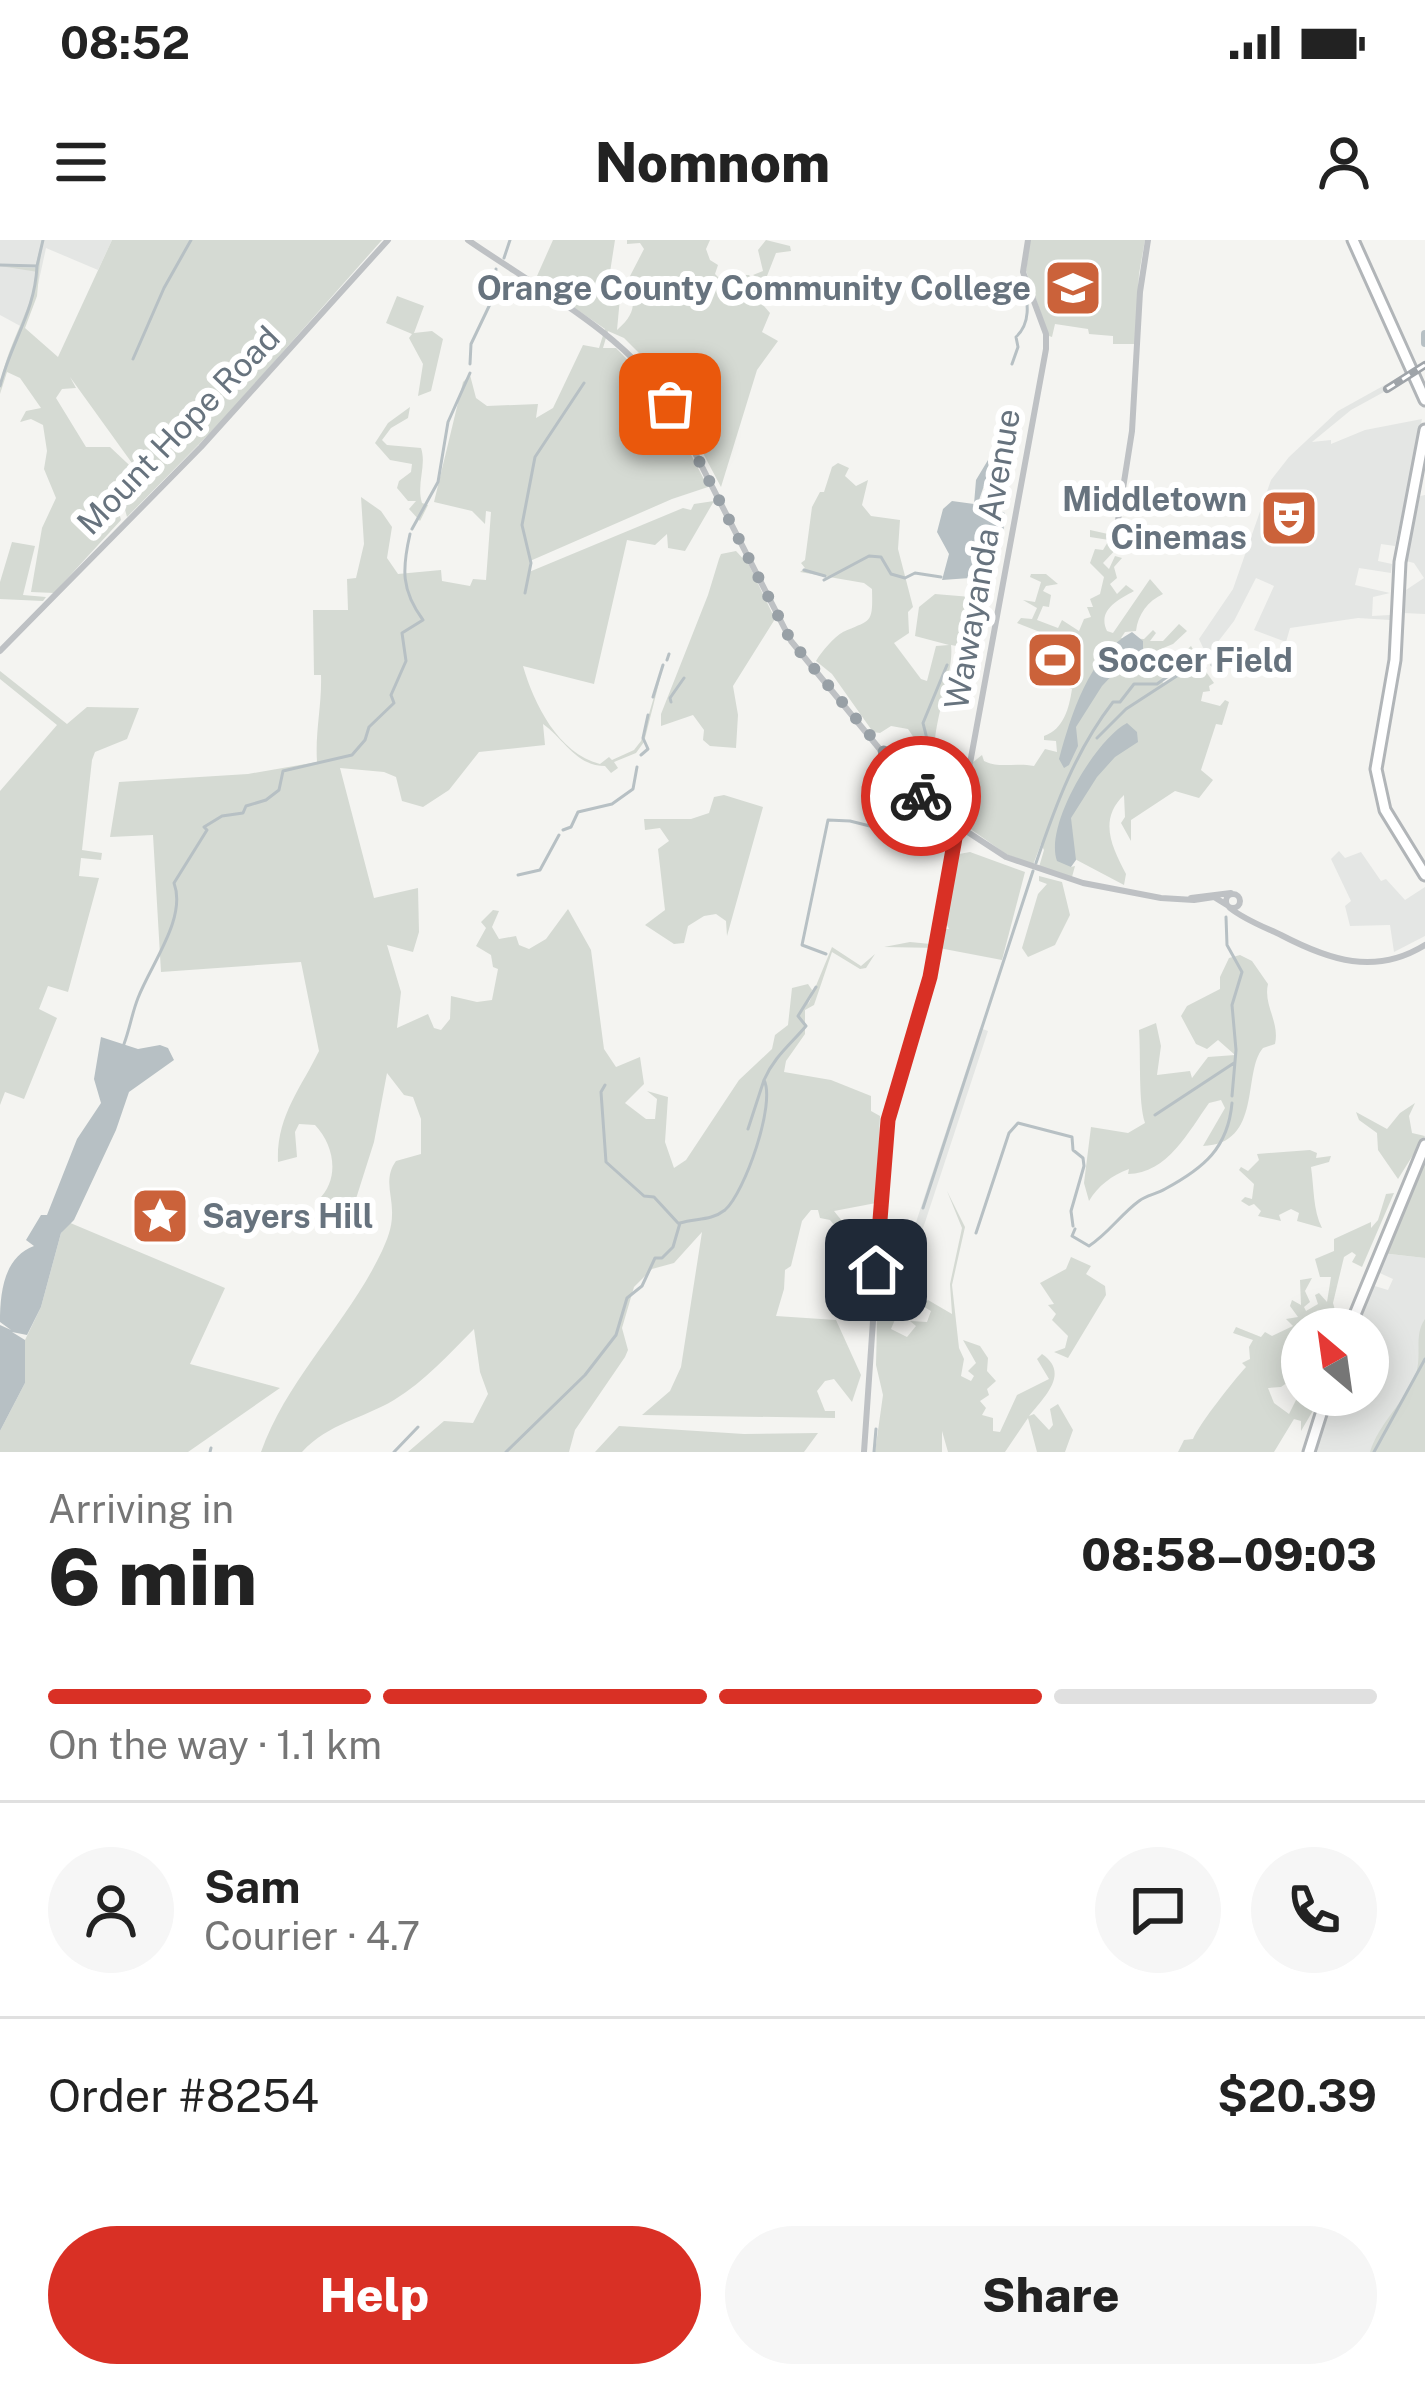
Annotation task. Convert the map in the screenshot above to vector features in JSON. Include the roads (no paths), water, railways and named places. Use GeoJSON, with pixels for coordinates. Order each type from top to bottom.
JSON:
{"type":"FeatureCollection","features":[{"type":"Feature","properties":{"kind":"main road"},"geometry":{"type":"LineString","coordinates":[[1353,240],[1425,400]]}},
{"type":"Feature","properties":{"kind":"main road"},"geometry":{"type":"LineString","coordinates":[[1425,430],[1400,562],[1395,661],[1376,770],[1385,810],[1425,875]]}},
{"type":"Feature","properties":{"kind":"main road"},"geometry":{"type":"LineString","coordinates":[[1358,1308],[1425,1145]]}},
{"type":"Feature","properties":{"kind":"main road"},"geometry":{"type":"LineString","coordinates":[[1309,1452],[1320,1416]]}},
{"type":"Feature","properties":{"kind":"street","name":"Mount Hope Road"},"geometry":{"type":"LineString","coordinates":[[0,651],[201,447],[388,240]]}},
{"type":"Feature","properties":{"kind":"street"},"geometry":{"type":"LineString","coordinates":[[468,240],[614,343],[659,387],[799,652],[913,788],[957,827],[1006,857],[1067,878],[1117,891],[1182,899],[1214,897],[1326,958],[1350,963],[1390,960],[1425,945]]}},
{"type":"Feature","properties":{"kind":"street","name":"Wawayanda Avenue"},"geometry":{"type":"LineString","coordinates":[[863,1452],[884,1145],[930,977],[1046,345],[1023,272],[1028,240]]}},
{"type":"Feature","properties":{"kind":"street"},"geometry":{"type":"LineString","coordinates":[[1116,533],[1132,431],[1140,284],[1148,240]]}},
{"type":"Feature","properties":{"kind":"street"},"geometry":{"type":"LineString","coordinates":[[1182,899],[1231,893],[1239,896],[1252,921]]}},
{"type":"Feature","properties":{"kind":"street"},"geometry":{"type":"LineString","coordinates":[[1228,906],[1226,898],[1231,893]]}},
{"type":"Feature","properties":{"kind":"street"},"geometry":{"type":"LineString","coordinates":[[1228,906],[1240,902]]}},
{"type":"Feature","properties":{"kind":"waterway"},"geometry":{"type":"LineString","coordinates":[[0,265],[37,266],[43,240]]}},
{"type":"Feature","properties":{"kind":"waterway"},"geometry":{"type":"LineString","coordinates":[[133,359],[191,240]]}},
{"type":"Feature","properties":{"kind":"waterway"},"geometry":{"type":"LineString","coordinates":[[504,258],[510,240]]}},
{"type":"Feature","properties":{"kind":"waterway"},"geometry":{"type":"LineString","coordinates":[[0,386],[32,298],[37,266]]}},
{"type":"Feature","properties":{"kind":"waterway"},"geometry":{"type":"LineString","coordinates":[[470,364],[471,344],[492,300],[496,269]]}},
{"type":"Feature","properties":{"kind":"waterway"},"geometry":{"type":"LineString","coordinates":[[1012,364],[1016,337],[1026,319],[1024,285]]}},
{"type":"Feature","properties":{"kind":"waterway"},"geometry":{"type":"LineString","coordinates":[[1425,334],[1425,343]]}},
{"type":"Feature","properties":{"kind":"waterway"},"geometry":{"type":"LineString","coordinates":[[412,529],[438,482],[448,422],[470,373]]}},
{"type":"Feature","properties":{"kind":"waterway"},"geometry":{"type":"LineString","coordinates":[[525,593],[531,563],[522,525],[535,457],[584,383]]}},
{"type":"Feature","properties":{"kind":"waterway"},"geometry":{"type":"LineString","coordinates":[[124,1044],[138,998],[172,926],[177,897],[174,883],[207,830],[204,827],[266,800],[279,790],[283,771],[352,755],[369,727],[394,703],[391,695],[406,661],[402,633],[423,620],[405,579],[410,534]]}},
{"type":"Feature","properties":{"kind":"waterway"},"geometry":{"type":"LineString","coordinates":[[824,580],[869,556],[881,557],[891,574],[941,577]]}},
{"type":"Feature","properties":{"kind":"waterway"},"geometry":{"type":"LineString","coordinates":[[804,570],[825,576]]}},
{"type":"Feature","properties":{"kind":"waterway"},"geometry":{"type":"LineString","coordinates":[[1212,665],[1235,652]]}},
{"type":"Feature","properties":{"kind":"waterway"},"geometry":{"type":"LineString","coordinates":[[667,660],[669,654]]}},
{"type":"Feature","properties":{"kind":"waterway"},"geometry":{"type":"LineString","coordinates":[[1036,863],[1068,778],[1113,702],[1120,702],[1134,684],[1157,684],[1191,660]]}},
{"type":"Feature","properties":{"kind":"waterway"},"geometry":{"type":"LineString","coordinates":[[653,697],[663,665]]}},
{"type":"Feature","properties":{"kind":"waterway"},"geometry":{"type":"LineString","coordinates":[[920,787],[929,747],[923,723],[947,665]]}},
{"type":"Feature","properties":{"kind":"waterway"},"geometry":{"type":"LineString","coordinates":[[1196,670],[1205,668]]}},
{"type":"Feature","properties":{"kind":"waterway"},"geometry":{"type":"LineString","coordinates":[[1097,738],[1126,709],[1186,670]]}},
{"type":"Feature","properties":{"kind":"waterway"},"geometry":{"type":"LineString","coordinates":[[671,702],[684,678]]}},
{"type":"Feature","properties":{"kind":"waterway"},"geometry":{"type":"LineString","coordinates":[[641,755],[648,749],[643,738],[648,715]]}},
{"type":"Feature","properties":{"kind":"waterway"},"geometry":{"type":"LineString","coordinates":[[563,830],[571,827],[578,812],[612,804],[633,789],[637,767]]}},
{"type":"Feature","properties":{"kind":"waterway"},"geometry":{"type":"LineString","coordinates":[[826,954],[802,945],[828,820],[850,821],[945,845],[947,834],[917,798]]}},
{"type":"Feature","properties":{"kind":"waterway"},"geometry":{"type":"LineString","coordinates":[[518,875],[540,870],[559,835]]}},
{"type":"Feature","properties":{"kind":"waterway"},"geometry":{"type":"LineString","coordinates":[[923,1208],[1033,871]]}},
{"type":"Feature","properties":{"kind":"waterway"},"geometry":{"type":"LineString","coordinates":[[1226,917],[1227,945],[1242,972],[1232,1005],[1236,1050],[1232,1096]]}},
{"type":"Feature","properties":{"kind":"waterway"},"geometry":{"type":"LineString","coordinates":[[506,1452],[585,1375],[616,1335],[627,1298],[642,1286],[655,1258],[662,1258],[673,1247],[680,1223],[714,1216],[733,1200],[762,1126],[764,1080],[806,1026],[798,1016],[816,987]]}},
{"type":"Feature","properties":{"kind":"waterway"},"geometry":{"type":"LineString","coordinates":[[1155,1115],[1234,1063]]}},
{"type":"Feature","properties":{"kind":"waterway"},"geometry":{"type":"LineString","coordinates":[[748,1129],[764,1080]]}},
{"type":"Feature","properties":{"kind":"waterway"},"geometry":{"type":"LineString","coordinates":[[605,1085],[601,1092],[606,1162],[644,1196],[654,1197],[678,1223]]}},
{"type":"Feature","properties":{"kind":"waterway"},"geometry":{"type":"LineString","coordinates":[[1075,1229],[1072,1236],[1089,1246],[1142,1199],[1202,1164],[1225,1132],[1232,1103]]}},
{"type":"Feature","properties":{"kind":"waterway"},"geometry":{"type":"LineString","coordinates":[[976,1233],[1009,1133],[1018,1123],[1072,1137],[1073,1150],[1083,1158],[1084,1166],[1071,1211],[1073,1226]]}},
{"type":"Feature","properties":{"kind":"waterway"},"geometry":{"type":"LineString","coordinates":[[1374,1452],[1425,1359]]}},
{"type":"Feature","properties":{"kind":"waterway"},"geometry":{"type":"LineString","coordinates":[[394,1452],[418,1427]]}},
{"type":"Feature","properties":{"kind":"waterway"},"geometry":{"type":"LineString","coordinates":[[874,1452],[876,1429]]}},
{"type":"Feature","properties":{"kind":"waterway"},"geometry":{"type":"LineString","coordinates":[[210,1452],[211,1448]]}},
{"type":"Feature","properties":{"kind":"railway"},"geometry":{"type":"LineString","coordinates":[[1387,389],[1425,365]]}},
{"type":"Feature","properties":{"kind":"place","name":"Orange County Community College"},"geometry":{"type":"Point","coordinates":[1073,288]}},
{"type":"Feature","properties":{"kind":"place","name":"Middletown Cinemas"},"geometry":{"type":"Point","coordinates":[1289,518]}},
{"type":"Feature","properties":{"kind":"place","name":"Soccer Field"},"geometry":{"type":"Point","coordinates":[1055,660]}},
{"type":"Feature","properties":{"kind":"place","name":"Sayers Hill"},"geometry":{"type":"Point","coordinates":[160,1216]}}]}
